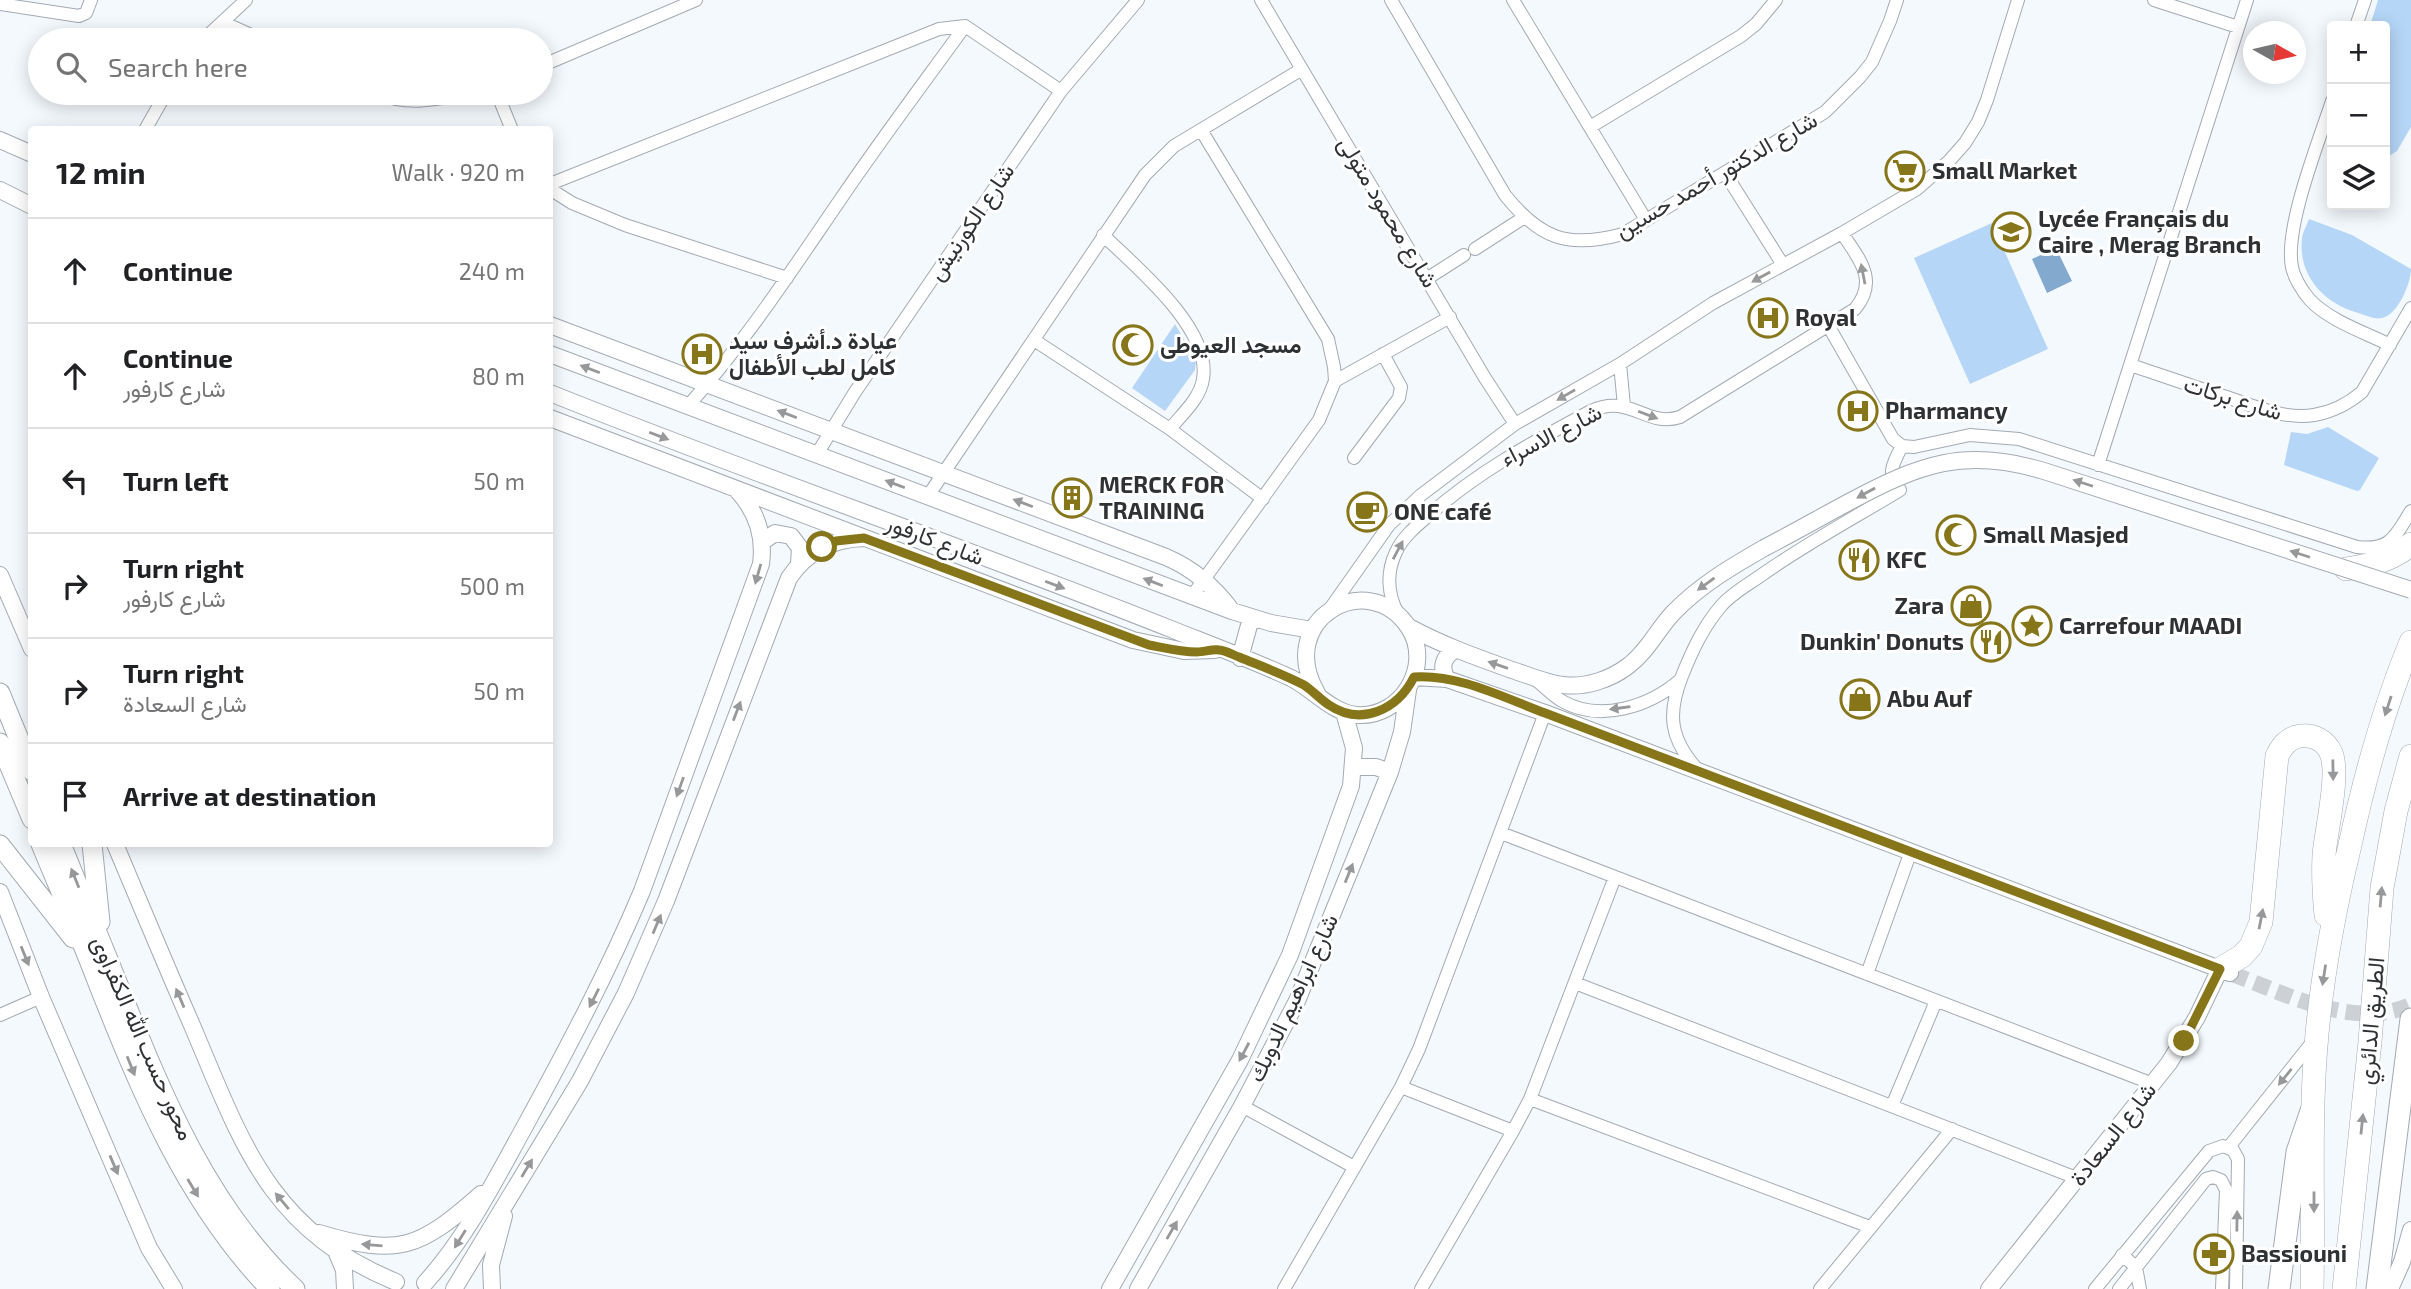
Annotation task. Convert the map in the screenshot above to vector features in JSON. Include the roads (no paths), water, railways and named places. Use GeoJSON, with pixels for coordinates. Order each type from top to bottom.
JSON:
{"type":"FeatureCollection","features":[{"type":"Feature","properties":{"kind":"highway"},"geometry":{"type":"LineString","coordinates":[[2346,569],[2381,562],[2411,544]]}},
{"type":"Feature","properties":{"kind":"highway"},"geometry":{"type":"LineString","coordinates":[[2312,1289],[2316,1037],[2330,941],[2358,807],[2380,729],[2411,642]]}},
{"type":"Feature","properties":{"kind":"highway"},"geometry":{"type":"LineString","coordinates":[[2226,971],[2242,956],[2257,934],[2263,908],[2277,756],[2281,747],[2298,736],[2319,739],[2326,745],[2334,764],[2324,879],[2330,941]]}},
{"type":"Feature","properties":{"kind":"highway","name":"الطريق الدائري"},"geometry":{"type":"LineString","coordinates":[[2344,1289],[2370,1042],[2382,888],[2396,811],[2411,756]]}},
{"type":"Feature","properties":{"kind":"highway","name":"الطريق الدائري"},"geometry":{"type":"LineString","coordinates":[[2377,1289],[2411,1019]]}},
{"type":"Feature","properties":{"kind":"highway"},"geometry":{"type":"LineString","coordinates":[[2279,1289],[2297,1152],[2314,1103]]}},
{"type":"Feature","properties":{"kind":"main road"},"geometry":{"type":"LineString","coordinates":[[0,693],[28,761]]}},
{"type":"Feature","properties":{"kind":"main road"},"geometry":{"type":"LineString","coordinates":[[0,743],[28,810]]}},
{"type":"Feature","properties":{"kind":"main road"},"geometry":{"type":"LineString","coordinates":[[0,845],[95,951]]}},
{"type":"Feature","properties":{"kind":"main road","name":"محور حسب الله الكفراوى"},"geometry":{"type":"LineString","coordinates":[[43,847],[95,951]]}},
{"type":"Feature","properties":{"kind":"main road","name":"محور حسب الله الكفراوى"},"geometry":{"type":"LineString","coordinates":[[62,847],[137,1082],[236,1221],[263,1256],[295,1289]]}},
{"type":"Feature","properties":{"kind":"main road"},"geometry":{"type":"LineString","coordinates":[[92,847],[95,951]]}},
{"type":"Feature","properties":{"kind":"main road","name":"محور حسب الله الكفراوى"},"geometry":{"type":"LineString","coordinates":[[168,1125],[187,1178],[222,1233],[249,1268],[270,1289]]}},
{"type":"Feature","properties":{"kind":"street"},"geometry":{"type":"LineString","coordinates":[[0,4],[79,16],[86,13],[91,0]]}},
{"type":"Feature","properties":{"kind":"street"},"geometry":{"type":"LineString","coordinates":[[216,28],[246,0]]}},
{"type":"Feature","properties":{"kind":"street"},"geometry":{"type":"LineString","coordinates":[[553,61],[696,0]]}},
{"type":"Feature","properties":{"kind":"street","name":"شارع الكورنيش"},"geometry":{"type":"LineString","coordinates":[[817,454],[863,381],[1061,91],[1138,0]]}},
{"type":"Feature","properties":{"kind":"street","name":"شارع محمود متولى"},"geometry":{"type":"LineString","coordinates":[[1261,0],[1515,424]]}},
{"type":"Feature","properties":{"kind":"street","name":"شارع الدكتور أحمد حسين"},"geometry":{"type":"LineString","coordinates":[[1391,0],[1505,195],[1523,218],[1546,233],[1571,241],[1598,241],[1623,234],[1825,112],[1842,97],[1872,62],[1891,21],[1897,0]]}},
{"type":"Feature","properties":{"kind":"street"},"geometry":{"type":"LineString","coordinates":[[1514,0],[1646,220]]}},
{"type":"Feature","properties":{"kind":"street"},"geometry":{"type":"LineString","coordinates":[[1590,127],[1741,36],[1756,24],[1776,0]]}},
{"type":"Feature","properties":{"kind":"street","name":"شارع الاسراء"},"geometry":{"type":"LineString","coordinates":[[1326,613],[1389,525],[1421,495],[1515,424],[1620,363],[1713,303],[1917,189],[1950,161],[1978,122],[2018,0]]}},
{"type":"Feature","properties":{"kind":"street"},"geometry":{"type":"LineString","coordinates":[[2154,0],[2238,27]]}},
{"type":"Feature","properties":{"kind":"street"},"geometry":{"type":"LineString","coordinates":[[2098,465],[2247,0]]}},
{"type":"Feature","properties":{"kind":"street"},"geometry":{"type":"LineString","coordinates":[[2358,21],[2365,0]]}},
{"type":"Feature","properties":{"kind":"street"},"geometry":{"type":"LineString","coordinates":[[222,22],[235,28]]}},
{"type":"Feature","properties":{"kind":"street"},"geometry":{"type":"LineString","coordinates":[[688,406],[708,384],[788,278],[842,197],[965,26]]}},
{"type":"Feature","properties":{"kind":"street"},"geometry":{"type":"LineString","coordinates":[[553,183],[939,29],[965,26],[1061,91]]}},
{"type":"Feature","properties":{"kind":"street"},"geometry":{"type":"LineString","coordinates":[[928,496],[1144,175],[1174,146],[1302,69]]}},
{"type":"Feature","properties":{"kind":"street"},"geometry":{"type":"LineString","coordinates":[[147,126],[160,105]]}},
{"type":"Feature","properties":{"kind":"street"},"geometry":{"type":"LineString","coordinates":[[159,126],[162,105]]}},
{"type":"Feature","properties":{"kind":"street"},"geometry":{"type":"LineString","coordinates":[[502,105],[510,126]]}},
{"type":"Feature","properties":{"kind":"street"},"geometry":{"type":"LineString","coordinates":[[2327,117],[2295,217],[2291,242],[2292,268],[2299,285],[2323,312],[2390,345]]}},
{"type":"Feature","properties":{"kind":"street"},"geometry":{"type":"LineString","coordinates":[[1192,596],[1319,420],[1335,381],[1328,340],[1201,130]]}},
{"type":"Feature","properties":{"kind":"street"},"geometry":{"type":"LineString","coordinates":[[0,140],[28,152]]}},
{"type":"Feature","properties":{"kind":"street"},"geometry":{"type":"LineString","coordinates":[[1725,173],[1783,265]]}},
{"type":"Feature","properties":{"kind":"street"},"geometry":{"type":"LineString","coordinates":[[0,190],[28,204]]}},
{"type":"Feature","properties":{"kind":"street"},"geometry":{"type":"LineString","coordinates":[[553,191],[625,225],[788,278]]}},
{"type":"Feature","properties":{"kind":"street"},"geometry":{"type":"LineString","coordinates":[[1428,278],[1523,218]]}},
{"type":"Feature","properties":{"kind":"street","name":"شارع الاسراء"},"geometry":{"type":"LineString","coordinates":[[1404,621],[1389,587],[1390,568],[1401,542],[1466,484],[1509,455],[1599,407],[1624,405],[1660,419],[1680,416],[1855,309],[1866,288],[1863,265],[1842,233]]}},
{"type":"Feature","properties":{"kind":"street"},"geometry":{"type":"LineString","coordinates":[[1104,235],[1171,302],[1200,351],[1204,365],[1203,381],[1197,395],[1170,429]]}},
{"type":"Feature","properties":{"kind":"street","name":"شارع بركات"},"geometry":{"type":"LineString","coordinates":[[2130,365],[2269,411],[2311,416],[2332,411],[2362,392],[2411,309]]}},
{"type":"Feature","properties":{"kind":"street"},"geometry":{"type":"LineString","coordinates":[[1335,381],[1450,317]]}},
{"type":"Feature","properties":{"kind":"street"},"geometry":{"type":"LineString","coordinates":[[553,325],[1166,557],[1204,579],[1222,597],[1231,611]]}},
{"type":"Feature","properties":{"kind":"street"},"geometry":{"type":"LineString","coordinates":[[1829,327],[1893,439],[1902,446],[1914,447],[1970,435],[2003,436],[2035,443],[2357,547],[2378,548],[2387,544],[2395,537],[2411,511]]}},
{"type":"Feature","properties":{"kind":"street"},"geometry":{"type":"LineString","coordinates":[[1034,340],[1170,429],[1263,499]]}},
{"type":"Feature","properties":{"kind":"street"},"geometry":{"type":"LineString","coordinates":[[1354,458],[1401,392],[1401,387],[1383,354]]}},
{"type":"Feature","properties":{"kind":"street","name":"شارع كارفور"},"geometry":{"type":"LineString","coordinates":[[553,355],[1231,611],[1251,618],[1312,630]]}},
{"type":"Feature","properties":{"kind":"street"},"geometry":{"type":"LineString","coordinates":[[1620,363],[1624,405]]}},
{"type":"Feature","properties":{"kind":"street","name":"شارع كارفور"},"geometry":{"type":"LineString","coordinates":[[553,394],[1240,658],[1294,680],[1317,693]]}},
{"type":"Feature","properties":{"kind":"street"},"geometry":{"type":"LineString","coordinates":[[553,419],[1149,645],[1184,651],[1219,650]]}},
{"type":"Feature","properties":{"kind":"street"},"geometry":{"type":"LineString","coordinates":[[625,423],[643,454]]}},
{"type":"Feature","properties":{"kind":"street"},"geometry":{"type":"LineString","coordinates":[[1697,769],[1684,755],[1675,737],[1672,718],[1673,698],[1702,631],[1731,596],[1776,565],[1898,491],[1892,474],[1894,462],[1902,446]]}},
{"type":"Feature","properties":{"kind":"street"},"geometry":{"type":"LineString","coordinates":[[1404,621],[1417,651],[1411,684],[1398,701],[1373,714],[1358,715],[1329,705],[1317,693],[1308,679],[1305,662],[1306,645],[1312,630],[1326,613],[1340,605],[1363,602],[1386,606],[1404,621],[1455,650],[1532,676],[1563,685],[1599,681],[1616,674],[1643,653],[1670,616],[1695,592],[1721,573],[1909,471],[1953,460],[1976,459],[1999,460],[2033,467],[2411,590]]}},
{"type":"Feature","properties":{"kind":"street"},"geometry":{"type":"LineString","coordinates":[[115,847],[246,1150],[264,1179],[309,1230],[335,1251],[390,1286],[406,1280],[430,1286],[494,1183],[580,1025],[623,936],[758,575],[762,542],[757,518],[736,489]]}},
{"type":"Feature","properties":{"kind":"street"},"geometry":{"type":"LineString","coordinates":[[762,542],[775,533],[791,536],[800,548],[799,564]]}},
{"type":"Feature","properties":{"kind":"street"},"geometry":{"type":"LineString","coordinates":[[454,1289],[580,1081],[647,947],[785,586],[799,564],[816,550],[836,541],[864,538]]}},
{"type":"Feature","properties":{"kind":"street"},"geometry":{"type":"LineString","coordinates":[[960,575],[1022,573]]}},
{"type":"Feature","properties":{"kind":"street"},"geometry":{"type":"LineString","coordinates":[[0,575],[28,640]]}},
{"type":"Feature","properties":{"kind":"street"},"geometry":{"type":"LineString","coordinates":[[1240,658],[1251,618]]}},
{"type":"Feature","properties":{"kind":"street"},"geometry":{"type":"LineString","coordinates":[[1447,679],[1443,665],[1447,656],[1455,650]]}},
{"type":"Feature","properties":{"kind":"street"},"geometry":{"type":"LineString","coordinates":[[1532,676],[1561,701],[1600,710],[1641,704],[1662,694],[1680,680]]}},
{"type":"Feature","properties":{"kind":"street"},"geometry":{"type":"LineString","coordinates":[[1411,684],[1447,679],[1545,713],[2226,971]]}},
{"type":"Feature","properties":{"kind":"street","name":"شارع ابراهيم الدوبك"},"geometry":{"type":"LineString","coordinates":[[1138,1289],[1242,1106],[1297,1001],[1390,772],[1402,732],[1411,684]]}},
{"type":"Feature","properties":{"kind":"street","name":"شارع ابراهيم الدوبك"},"geometry":{"type":"LineString","coordinates":[[1110,1289],[1240,1060],[1290,955],[1345,804],[1354,767],[1354,748],[1344,712]]}},
{"type":"Feature","properties":{"kind":"street"},"geometry":{"type":"LineString","coordinates":[[1284,1289],[1401,1087],[1419,1049],[1545,713]]}},
{"type":"Feature","properties":{"kind":"street"},"geometry":{"type":"LineString","coordinates":[[1354,767],[1376,767],[1390,772]]}},
{"type":"Feature","properties":{"kind":"street"},"geometry":{"type":"LineString","coordinates":[[1501,833],[2153,1084]]}},
{"type":"Feature","properties":{"kind":"street"},"geometry":{"type":"LineString","coordinates":[[1867,974],[1912,852]]}},
{"type":"Feature","properties":{"kind":"street"},"geometry":{"type":"LineString","coordinates":[[1421,1289],[1530,1099],[1615,877]]}},
{"type":"Feature","properties":{"kind":"street"},"geometry":{"type":"LineString","coordinates":[[0,892],[41,997],[149,1248],[174,1289]]}},
{"type":"Feature","properties":{"kind":"street","name":"شارع السعادة"},"geometry":{"type":"LineString","coordinates":[[1989,1289],[2153,1084],[2184,1041],[2226,971]]}},
{"type":"Feature","properties":{"kind":"street"},"geometry":{"type":"LineString","coordinates":[[1575,983],[2079,1179]]}},
{"type":"Feature","properties":{"kind":"street"},"geometry":{"type":"LineString","coordinates":[[0,1015],[41,997]]}},
{"type":"Feature","properties":{"kind":"street"},"geometry":{"type":"LineString","coordinates":[[1892,1106],[1936,1001]]}},
{"type":"Feature","properties":{"kind":"street"},"geometry":{"type":"LineString","coordinates":[[2228,1148],[2316,1037]]}},
{"type":"Feature","properties":{"kind":"street"},"geometry":{"type":"LineString","coordinates":[[1401,1087],[1513,1131]]}},
{"type":"Feature","properties":{"kind":"street"},"geometry":{"type":"LineString","coordinates":[[1530,1099],[1870,1227]]}},
{"type":"Feature","properties":{"kind":"street"},"geometry":{"type":"LineString","coordinates":[[1242,1106],[1354,1167]]}},
{"type":"Feature","properties":{"kind":"street"},"geometry":{"type":"LineString","coordinates":[[1820,1289],[1952,1129]]}},
{"type":"Feature","properties":{"kind":"street"},"geometry":{"type":"LineString","coordinates":[[2095,1289],[2209,1151],[2218,1146],[2228,1148],[2236,1154],[2238,1164],[2236,1289]]}},
{"type":"Feature","properties":{"kind":"street"},"geometry":{"type":"LineString","coordinates":[[2119,1289],[2206,1179],[2217,1178],[2224,1182],[2226,1190],[2222,1289]]}},
{"type":"Feature","properties":{"kind":"street"},"geometry":{"type":"LineString","coordinates":[[309,1230],[367,1246],[404,1244],[438,1230],[494,1183]]}},
{"type":"Feature","properties":{"kind":"street"},"geometry":{"type":"LineString","coordinates":[[492,1289],[491,1265],[511,1194]]}},
{"type":"Feature","properties":{"kind":"street"},"geometry":{"type":"LineString","coordinates":[[2390,1289],[2402,1262],[2411,1230]]}},
{"type":"Feature","properties":{"kind":"street"},"geometry":{"type":"LineString","coordinates":[[335,1251],[344,1270],[345,1289]]}},
{"type":"Feature","properties":{"kind":"street"},"geometry":{"type":"LineString","coordinates":[[2122,1255],[2136,1267],[2140,1289]]}},
{"type":"Feature","properties":{"kind":"tunnel"},"geometry":{"type":"LineString","coordinates":[[2232,974],[2298,999],[2343,1011],[2366,1014],[2389,1012],[2411,1005]]}},
{"type":"Feature","properties":{"kind":"place","name":"Small Market"},"geometry":{"type":"Point","coordinates":[1905,171]}},
{"type":"Feature","properties":{"kind":"place","name":"Lycée Français du Caire , Merag Branch"},"geometry":{"type":"Point","coordinates":[2011,232]}},
{"type":"Feature","properties":{"kind":"place","name":"Royal"},"geometry":{"type":"Point","coordinates":[1768,318]}},
{"type":"Feature","properties":{"kind":"place","name":"مسجد العيوطى"},"geometry":{"type":"Point","coordinates":[1133,345]}},
{"type":"Feature","properties":{"kind":"place","name":"عيادة د.أشرف سيد كامل لطب الأطفال"},"geometry":{"type":"Point","coordinates":[702,354]}},
{"type":"Feature","properties":{"kind":"place","name":"Pharmancy"},"geometry":{"type":"Point","coordinates":[1858,411]}},
{"type":"Feature","properties":{"kind":"place","name":"MERCK FOR TRAINING"},"geometry":{"type":"Point","coordinates":[1072,498]}},
{"type":"Feature","properties":{"kind":"place","name":"ONE café"},"geometry":{"type":"Point","coordinates":[1367,512]}},
{"type":"Feature","properties":{"kind":"place","name":"Small Masjed"},"geometry":{"type":"Point","coordinates":[1956,535]}},
{"type":"Feature","properties":{"kind":"place","name":"KFC"},"geometry":{"type":"Point","coordinates":[1859,560]}},
{"type":"Feature","properties":{"kind":"place","name":"Zara"},"geometry":{"type":"Point","coordinates":[1971,606]}},
{"type":"Feature","properties":{"kind":"place","name":"Carrefour MAADI"},"geometry":{"type":"Point","coordinates":[2032,626]}},
{"type":"Feature","properties":{"kind":"place","name":"Dunkin' Donuts"},"geometry":{"type":"Point","coordinates":[1991,642]}},
{"type":"Feature","properties":{"kind":"place","name":"Abu Auf"},"geometry":{"type":"Point","coordinates":[1860,699]}},
{"type":"Feature","properties":{"kind":"place","name":"Bassiouni"},"geometry":{"type":"Point","coordinates":[2214,1254]}}]}
